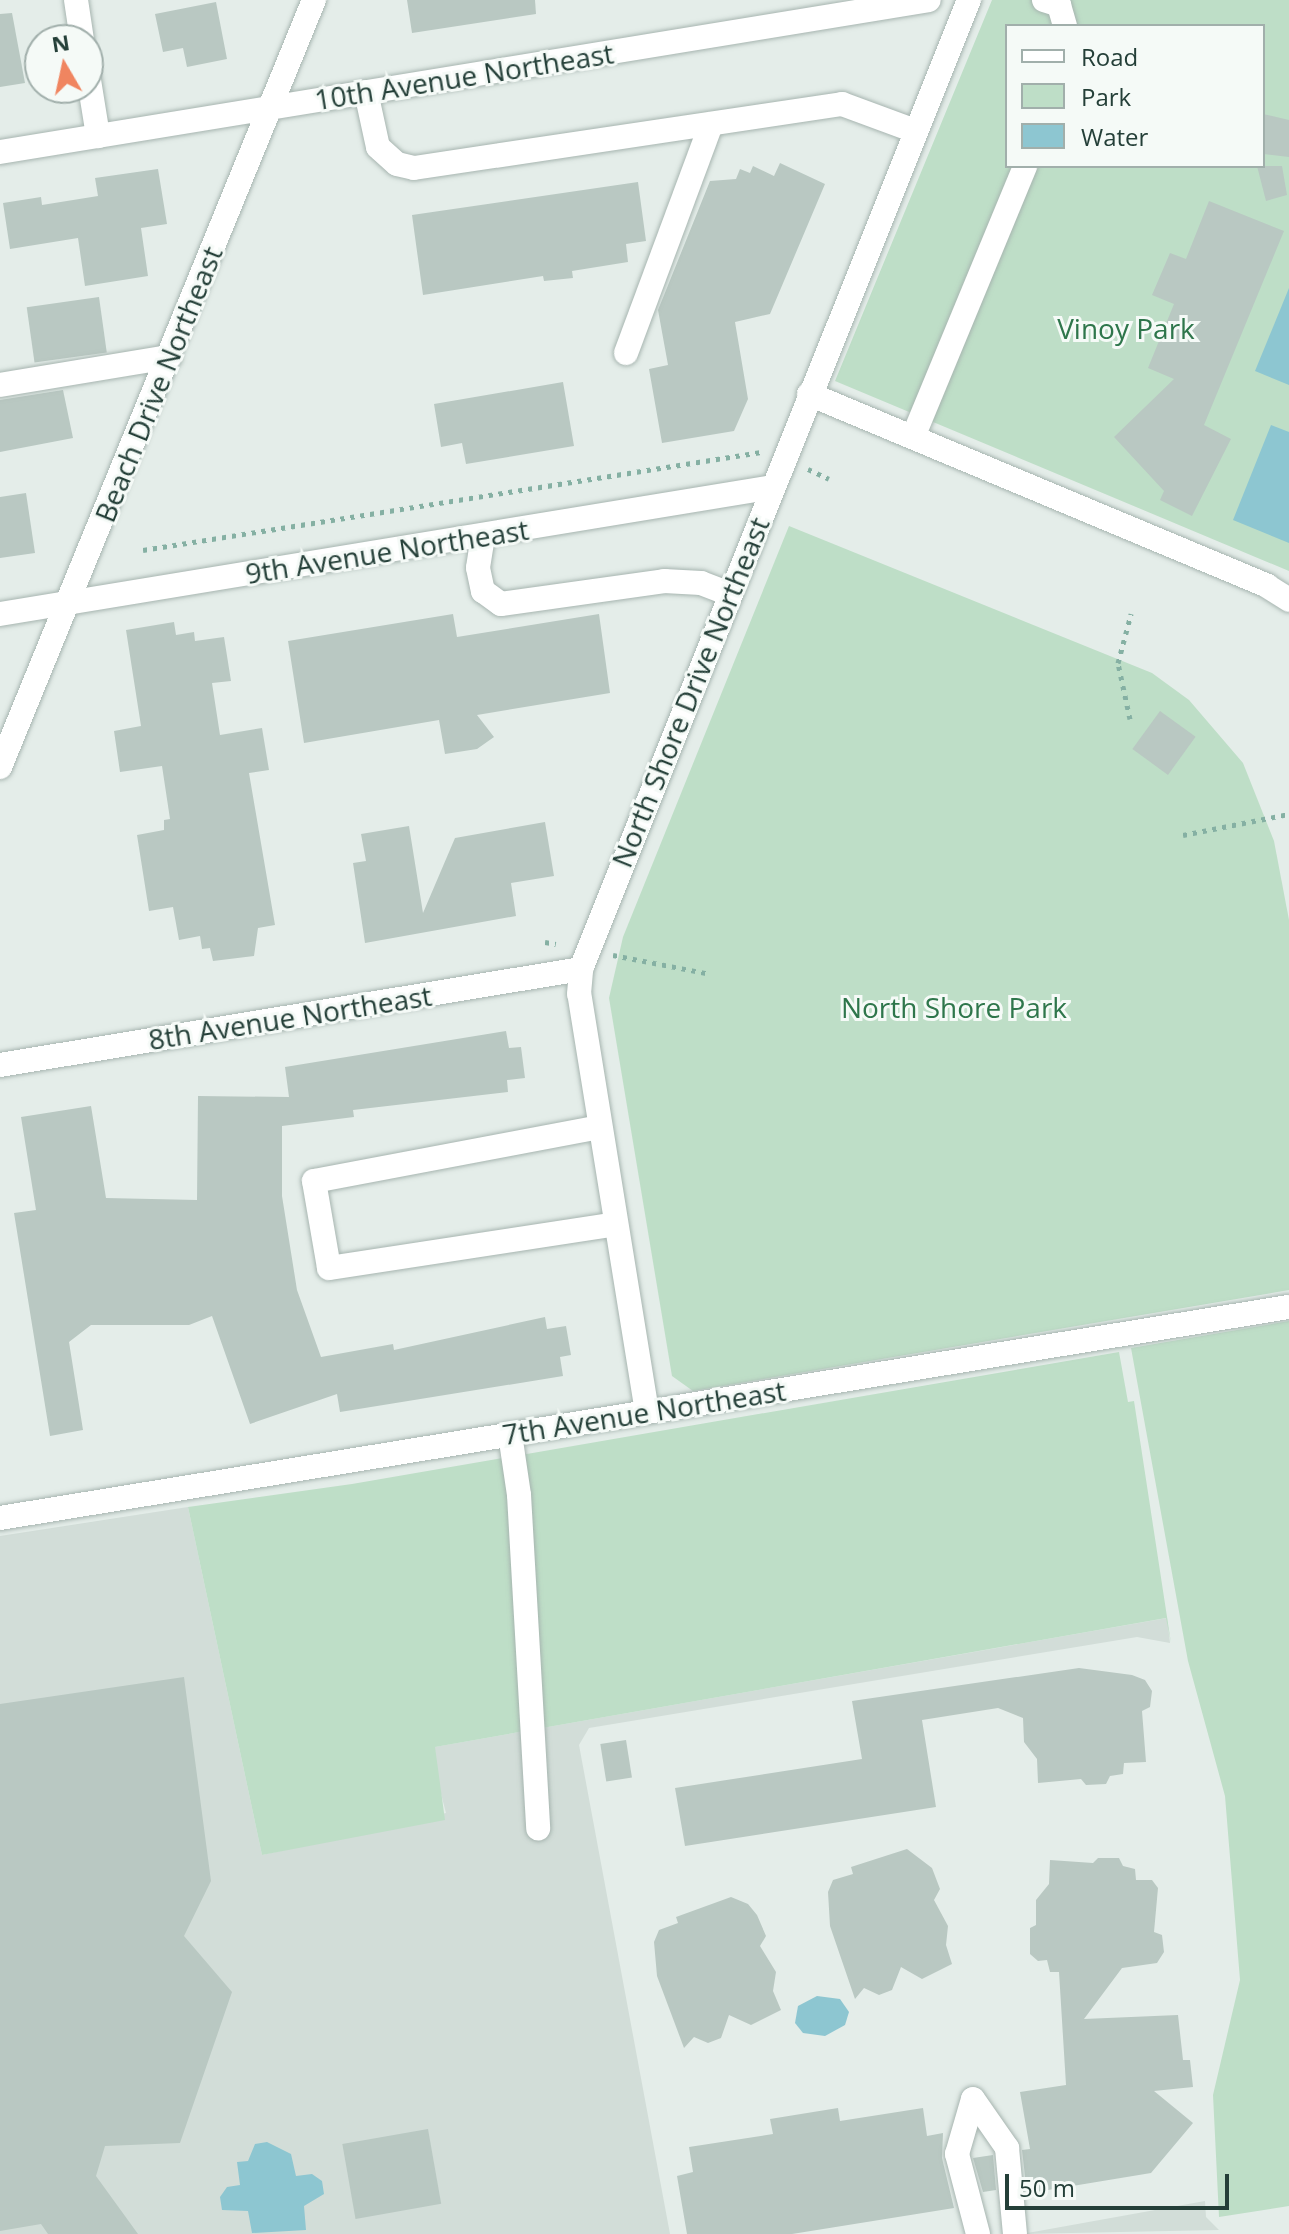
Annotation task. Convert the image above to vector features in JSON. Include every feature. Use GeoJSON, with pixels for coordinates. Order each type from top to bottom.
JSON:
{"type":"FeatureCollection","features":[{"type":"Feature","properties":{"kind":"street"},"geometry":{"type":"LineString","coordinates":[[76,0],[80,24]]}},
{"type":"Feature","properties":{"kind":"street","name":"Beach Drive Northeast"},"geometry":{"type":"LineString","coordinates":[[0,767],[71,602],[314,0]]}},
{"type":"Feature","properties":{"kind":"street","name":"10th Avenue Northeast"},"geometry":{"type":"LineString","coordinates":[[0,152],[929,0]]}},
{"type":"Feature","properties":{"kind":"street","name":"North Shore Drive Northeast"},"geometry":{"type":"LineString","coordinates":[[647,1412],[579,994],[583,960],[773,487],[781,459],[969,0]]}},
{"type":"Feature","properties":{"kind":"street"},"geometry":{"type":"LineString","coordinates":[[1044,0],[1059,5],[1064,24]]}},
{"type":"Feature","properties":{"kind":"street"},"geometry":{"type":"LineString","coordinates":[[366,92],[378,147],[397,164],[414,168],[842,104],[915,131]]}},
{"type":"Feature","properties":{"kind":"street"},"geometry":{"type":"LineString","coordinates":[[93,104],[98,136]]}},
{"type":"Feature","properties":{"kind":"street"},"geometry":{"type":"LineString","coordinates":[[626,353],[711,124]]}},
{"type":"Feature","properties":{"kind":"street"},"geometry":{"type":"LineString","coordinates":[[913,437],[1024,168]]}},
{"type":"Feature","properties":{"kind":"street"},"geometry":{"type":"LineString","coordinates":[[0,385],[170,357]]}},
{"type":"Feature","properties":{"kind":"street"},"geometry":{"type":"LineString","coordinates":[[809,394],[1289,600]]}},
{"type":"Feature","properties":{"kind":"street","name":"9th Avenue Northeast"},"geometry":{"type":"LineString","coordinates":[[0,614],[773,487]]}},
{"type":"Feature","properties":{"kind":"street"},"geometry":{"type":"LineString","coordinates":[[483,536],[478,568],[483,591],[501,604],[664,581],[701,583],[729,594]]}},
{"type":"Feature","properties":{"kind":"street","name":"8th Avenue Northeast"},"geometry":{"type":"LineString","coordinates":[[0,1065],[583,960]]}},
{"type":"Feature","properties":{"kind":"street"},"geometry":{"type":"LineString","coordinates":[[600,1127],[314,1181],[329,1268],[616,1224]]}},
{"type":"Feature","properties":{"kind":"street","name":"7th Avenue Northeast"},"geometry":{"type":"LineString","coordinates":[[0,1518],[1289,1307]]}},
{"type":"Feature","properties":{"kind":"street"},"geometry":{"type":"LineString","coordinates":[[510,1434],[519,1495],[538,1828]]}},
{"type":"Feature","properties":{"kind":"street"},"geometry":{"type":"LineString","coordinates":[[978,2234],[957,2154],[973,2099],[1007,2148],[1015,2234]]}},
{"type":"Feature","properties":{"kind":"path"},"geometry":{"type":"LineString","coordinates":[[143,550],[758,451],[829,479]]}},
{"type":"Feature","properties":{"kind":"path"},"geometry":{"type":"LineString","coordinates":[[1130,719],[1118,663],[1131,614]]}},
{"type":"Feature","properties":{"kind":"path"},"geometry":{"type":"LineString","coordinates":[[1183,835],[1289,814]]}},
{"type":"Feature","properties":{"kind":"path"},"geometry":{"type":"LineString","coordinates":[[545,942],[583,960],[706,973]]}},
{"type":"Feature","properties":{"kind":"shaded area"},"geometry":{"type":"Polygon","coordinates":[[[188,1507],[262,1855],[446,1813],[429,1748],[1167,1618],[1170,1643],[1137,1637],[589,1728],[579,1745],[670,2234],[0,2234],[0,1536],[188,1507]]]}},
{"type":"Feature","properties":{"kind":"shaded area"},"geometry":{"type":"Polygon","coordinates":[[[1205,2201],[1206,2217],[1219,2230],[1022,2234],[1205,2201]]]}},
{"type":"Feature","properties":{"kind":"green space","name":"Vinoy Park"},"geometry":{"type":"Polygon","coordinates":[[[992,0],[1289,0],[1289,571],[835,381],[992,0]]]}},
{"type":"Feature","properties":{"kind":"green space","name":"North Shore Park"},"geometry":{"type":"Polygon","coordinates":[[[789,526],[1152,673],[1189,700],[1243,763],[1274,841],[1289,920],[1289,1290],[693,1391],[672,1376],[609,998],[623,937],[789,526]]]}},
{"type":"Feature","properties":{"kind":"green space"},"geometry":{"type":"Polygon","coordinates":[[[1289,1321],[1289,2206],[1219,2217],[1213,2095],[1240,1980],[1225,1796],[1188,1661],[1131,1348],[1289,1321]]]}},
{"type":"Feature","properties":{"kind":"green space"},"geometry":{"type":"Polygon","coordinates":[[[1119,1352],[1128,1402],[1134,1401],[1171,1643],[1166,1618],[435,1747],[445,1820],[262,1855],[188,1507],[352,1484],[1119,1352]]]}},
{"type":"Feature","properties":{"kind":"water"},"geometry":{"type":"Polygon","coordinates":[[[1289,288],[1289,385],[1255,371],[1289,288]]]}},
{"type":"Feature","properties":{"kind":"water"},"geometry":{"type":"Polygon","coordinates":[[[1271,425],[1289,432],[1289,543],[1233,520],[1271,425]]]}},
{"type":"Feature","properties":{"kind":"water"},"geometry":{"type":"Polygon","coordinates":[[[817,1996],[840,1999],[849,2012],[845,2025],[825,2036],[803,2033],[795,2023],[798,2006],[817,1996]]]}},
{"type":"Feature","properties":{"kind":"water"},"geometry":{"type":"Polygon","coordinates":[[[267,2142],[291,2154],[296,2176],[312,2174],[322,2181],[324,2194],[304,2206],[306,2230],[252,2233],[248,2211],[222,2210],[220,2197],[227,2187],[240,2185],[237,2162],[248,2161],[255,2144],[267,2142]]]}},
{"type":"Feature","properties":{"kind":"building"},"geometry":{"type":"Polygon","coordinates":[[[407,0],[535,0],[536,14],[412,33],[407,0]]]}},
{"type":"Feature","properties":{"kind":"building"},"geometry":{"type":"Polygon","coordinates":[[[216,2],[227,59],[187,67],[183,48],[163,52],[155,14],[216,2]]]}},
{"type":"Feature","properties":{"kind":"building"},"geometry":{"type":"Polygon","coordinates":[[[12,13],[24,83],[0,87],[0,14],[12,13]]]}},
{"type":"Feature","properties":{"kind":"building"},"geometry":{"type":"Polygon","coordinates":[[[1265,114],[1289,120],[1289,157],[1265,154],[1265,114]]]}},
{"type":"Feature","properties":{"kind":"building"},"geometry":{"type":"Polygon","coordinates":[[[780,163],[825,184],[770,314],[735,322],[748,399],[734,431],[662,443],[649,369],[668,365],[658,310],[710,181],[736,179],[740,169],[750,173],[753,166],[774,176],[780,163]]]}},
{"type":"Feature","properties":{"kind":"building"},"geometry":{"type":"Polygon","coordinates":[[[1282,166],[1287,195],[1266,201],[1258,168],[1282,166]]]}},
{"type":"Feature","properties":{"kind":"building"},"geometry":{"type":"Polygon","coordinates":[[[158,169],[167,224],[141,228],[148,276],[85,286],[78,238],[10,249],[3,203],[41,197],[42,205],[98,196],[95,178],[158,169]]]}},
{"type":"Feature","properties":{"kind":"building"},"geometry":{"type":"Polygon","coordinates":[[[638,182],[646,241],[626,244],[628,262],[572,271],[573,278],[544,281],[543,276],[423,295],[412,215],[638,182]]]}},
{"type":"Feature","properties":{"kind":"building"},"geometry":{"type":"Polygon","coordinates":[[[1209,201],[1284,231],[1204,425],[1231,439],[1192,516],[1160,500],[1164,491],[1114,437],[1174,379],[1148,368],[1174,304],[1152,295],[1170,253],[1186,259],[1209,201]]]}},
{"type":"Feature","properties":{"kind":"building"},"geometry":{"type":"Polygon","coordinates":[[[99,297],[107,352],[35,363],[27,307],[99,297]]]}},
{"type":"Feature","properties":{"kind":"building"},"geometry":{"type":"Polygon","coordinates":[[[563,382],[574,446],[466,464],[462,443],[441,447],[434,404],[563,382]]]}},
{"type":"Feature","properties":{"kind":"building"},"geometry":{"type":"Polygon","coordinates":[[[63,390],[73,438],[0,452],[0,400],[63,390]]]}},
{"type":"Feature","properties":{"kind":"building"},"geometry":{"type":"Polygon","coordinates":[[[26,493],[35,553],[0,558],[0,497],[26,493]]]}},
{"type":"Feature","properties":{"kind":"building"},"geometry":{"type":"Polygon","coordinates":[[[453,614],[457,637],[599,614],[610,693],[477,715],[494,737],[477,749],[445,754],[439,720],[304,743],[288,641],[453,614]]]}},
{"type":"Feature","properties":{"kind":"building"},"geometry":{"type":"Polygon","coordinates":[[[174,622],[176,635],[194,632],[195,641],[224,637],[231,681],[212,683],[220,735],[262,728],[269,770],[249,773],[275,925],[258,928],[254,956],[213,961],[210,948],[202,949],[200,936],[179,940],[173,907],[149,911],[137,835],[164,830],[164,820],[170,819],[162,766],[120,772],[114,731],[141,726],[126,630],[174,622]]]}},
{"type":"Feature","properties":{"kind":"building"},"geometry":{"type":"Polygon","coordinates":[[[1160,711],[1196,737],[1168,775],[1132,749],[1160,711]]]}},
{"type":"Feature","properties":{"kind":"building"},"geometry":{"type":"Polygon","coordinates":[[[545,822],[554,876],[511,883],[516,916],[365,943],[353,863],[366,861],[361,834],[409,826],[423,913],[455,838],[545,822]]]}},
{"type":"Feature","properties":{"kind":"building"},"geometry":{"type":"Polygon","coordinates":[[[506,1031],[509,1048],[521,1047],[525,1078],[507,1080],[508,1092],[353,1110],[354,1117],[282,1126],[282,1196],[297,1290],[321,1357],[393,1344],[394,1350],[545,1317],[547,1329],[566,1326],[571,1355],[560,1357],[563,1376],[340,1412],[337,1394],[250,1424],[212,1316],[189,1325],[91,1325],[69,1342],[83,1430],[50,1436],[14,1213],[36,1210],[21,1117],[91,1106],[106,1198],[197,1200],[198,1096],[289,1097],[285,1067],[506,1031]]]}},
{"type":"Feature","properties":{"kind":"building"},"geometry":{"type":"Polygon","coordinates":[[[1079,1668],[1132,1675],[1145,1680],[1152,1691],[1150,1707],[1142,1711],[1146,1762],[1124,1763],[1123,1774],[1110,1776],[1106,1784],[1086,1785],[1081,1779],[1038,1783],[1037,1759],[1024,1742],[1023,1718],[998,1708],[922,1720],[936,1807],[685,1846],[675,1788],[862,1759],[852,1701],[1079,1668]]]}},
{"type":"Feature","properties":{"kind":"building"},"geometry":{"type":"Polygon","coordinates":[[[184,1677],[211,1881],[184,1936],[232,1992],[180,2143],[105,2146],[96,2176],[138,2234],[48,2234],[41,2224],[0,2231],[0,1704],[184,1677]]]}},
{"type":"Feature","properties":{"kind":"building"},"geometry":{"type":"Polygon","coordinates":[[[626,1740],[632,1778],[606,1782],[600,1744],[626,1740]]]}},
{"type":"Feature","properties":{"kind":"building"},"geometry":{"type":"Polygon","coordinates":[[[907,1849],[932,1868],[940,1889],[934,1900],[948,1926],[946,1945],[952,1964],[922,1979],[901,1967],[892,1990],[879,1995],[864,1988],[855,1999],[830,1926],[828,1892],[833,1880],[853,1874],[851,1867],[907,1849]]]}},
{"type":"Feature","properties":{"kind":"building"},"geometry":{"type":"Polygon","coordinates":[[[1098,1858],[1119,1858],[1123,1866],[1135,1869],[1136,1880],[1152,1880],[1158,1888],[1154,1932],[1162,1935],[1164,1952],[1157,1963],[1122,1968],[1084,2019],[1178,2015],[1183,2060],[1190,2060],[1193,2087],[1154,2091],[1193,2123],[1151,2173],[1036,2192],[1035,2184],[1026,2185],[1022,2150],[1030,2149],[1020,2092],[1066,2085],[1059,1972],[1050,1972],[1047,1960],[1038,1961],[1030,1954],[1030,1928],[1036,1925],[1036,1900],[1049,1884],[1050,1860],[1093,1863],[1098,1858]]]}},
{"type":"Feature","properties":{"kind":"building"},"geometry":{"type":"Polygon","coordinates":[[[731,1897],[748,1904],[757,1915],[766,1936],[760,1946],[776,1972],[773,1991],[781,2010],[751,2025],[729,2015],[721,2038],[708,2043],[694,2037],[684,2048],[657,1976],[654,1942],[659,1930],[678,1923],[676,1917],[731,1897]]]}},
{"type":"Feature","properties":{"kind":"building"},"geometry":{"type":"Polygon","coordinates":[[[838,2108],[840,2121],[923,2108],[927,2136],[943,2133],[942,2158],[954,2208],[792,2234],[687,2234],[677,2176],[693,2172],[689,2147],[773,2134],[770,2119],[838,2108]]]}},
{"type":"Feature","properties":{"kind":"building"},"geometry":{"type":"Polygon","coordinates":[[[428,2129],[441,2204],[356,2219],[342,2144],[428,2129]]]}},
{"type":"Feature","properties":{"kind":"building"},"geometry":{"type":"Polygon","coordinates":[[[993,2155],[996,2190],[983,2192],[973,2158],[993,2155]]]}}]}
